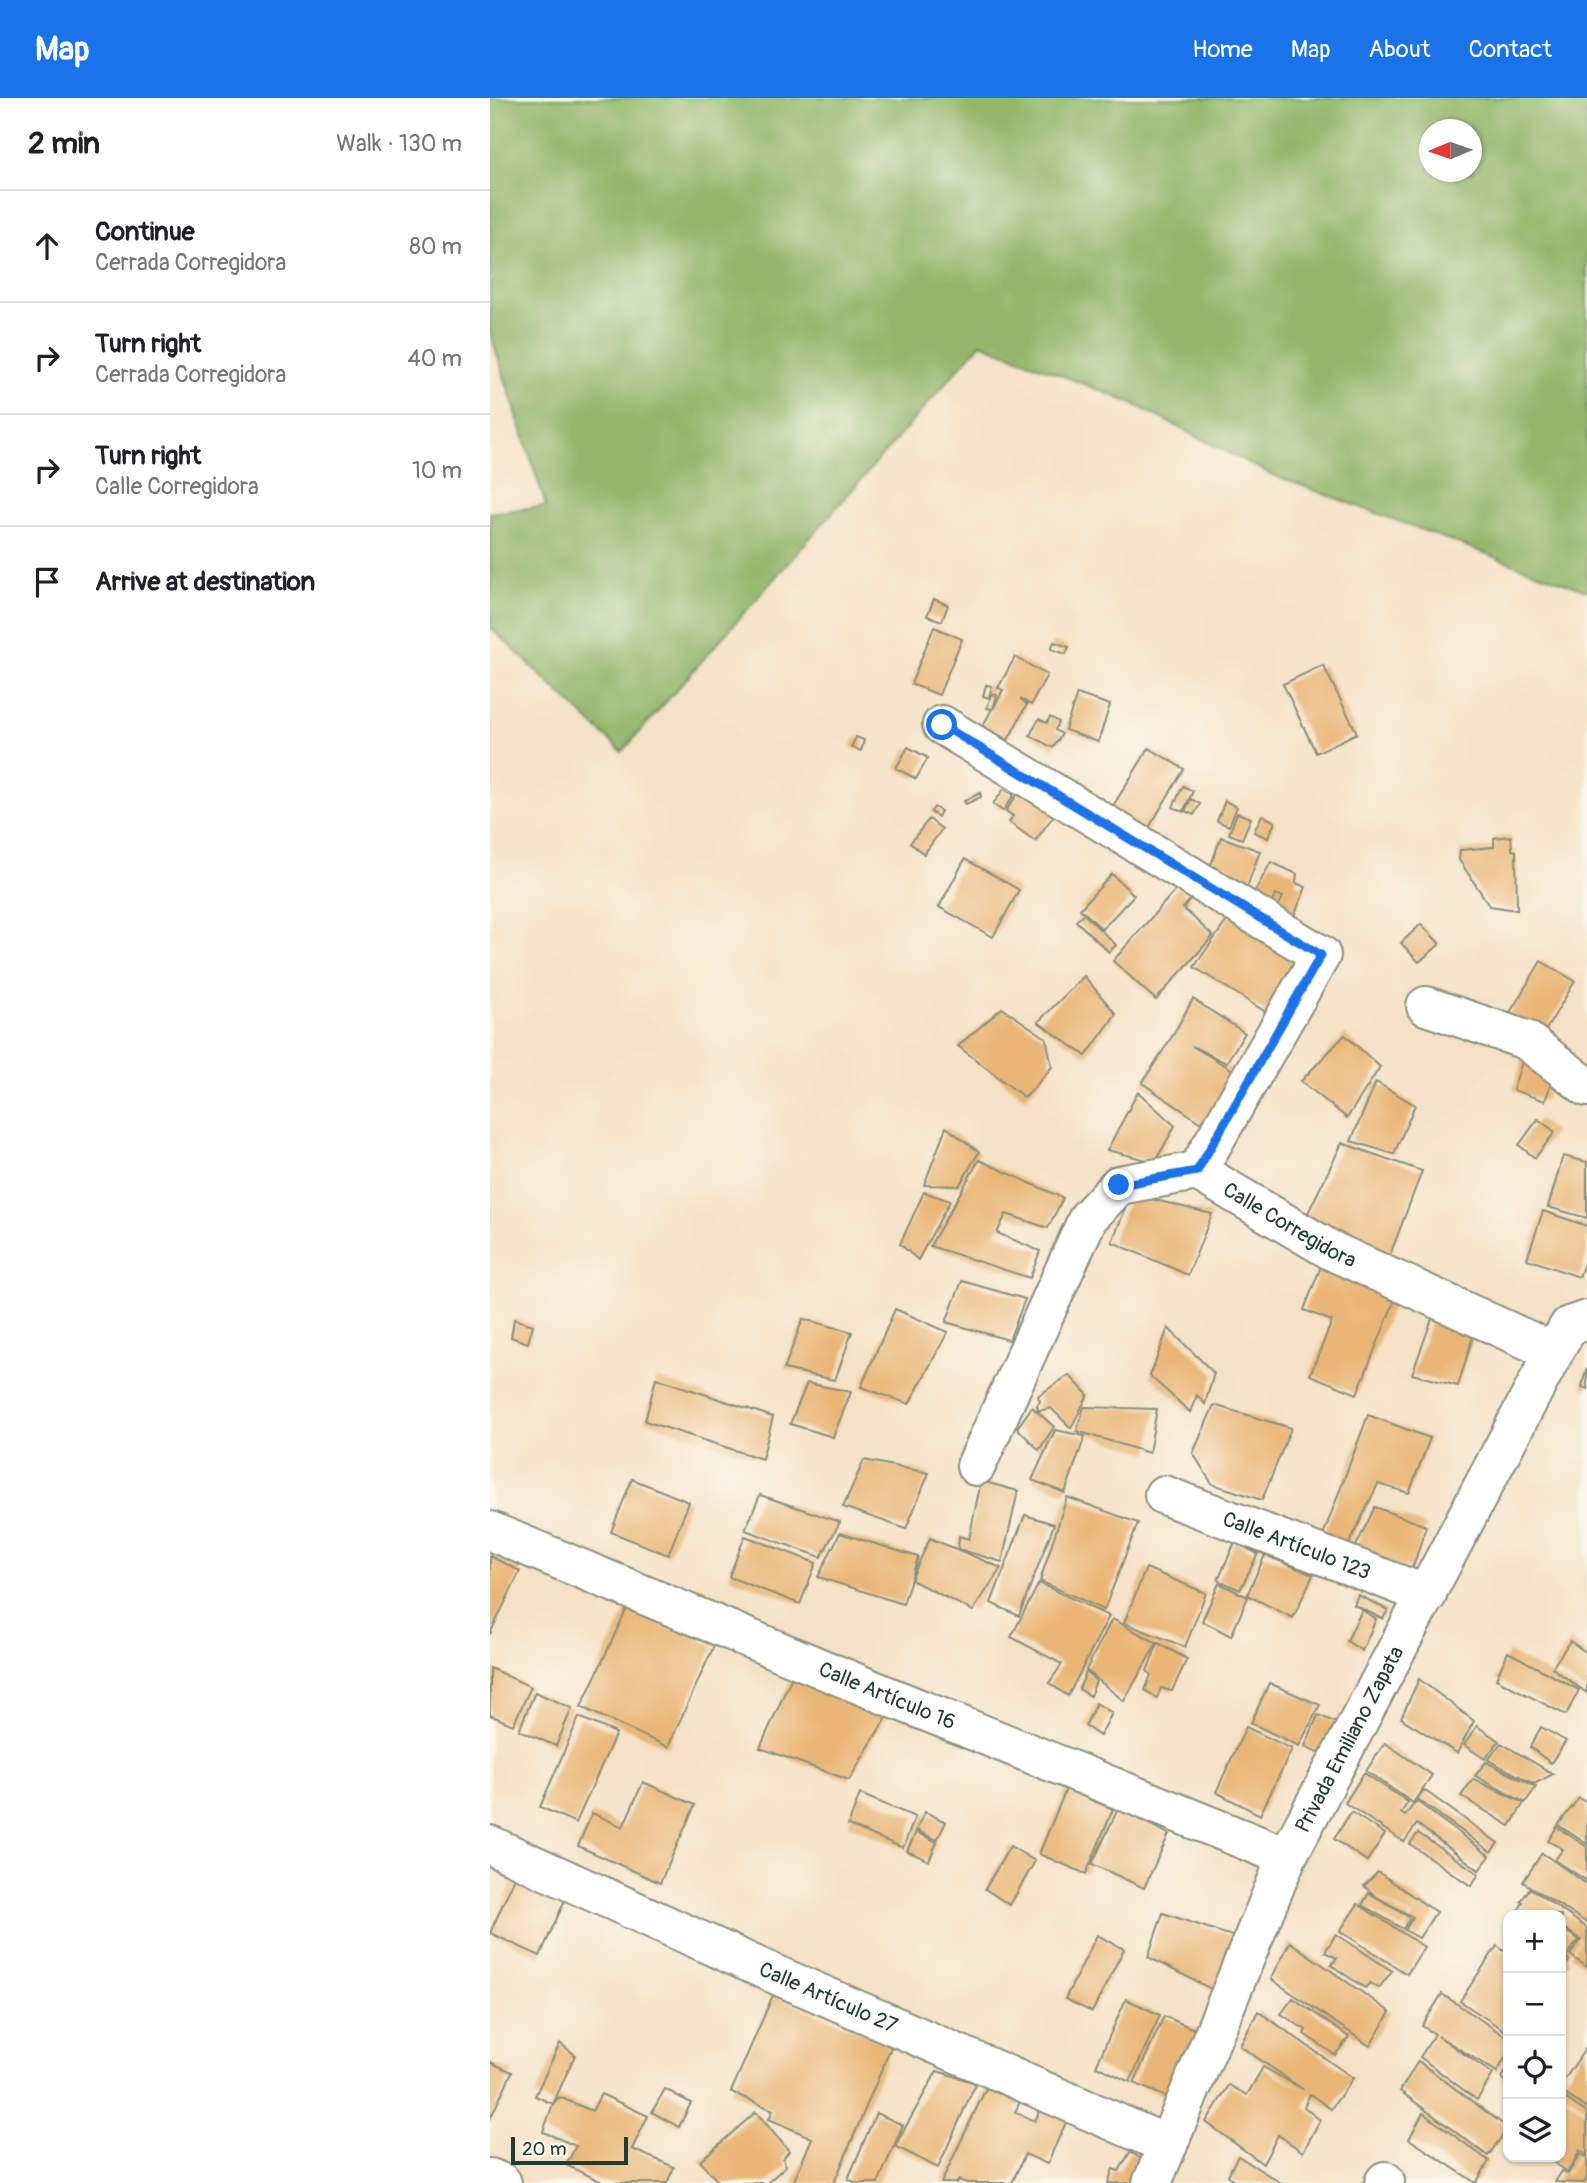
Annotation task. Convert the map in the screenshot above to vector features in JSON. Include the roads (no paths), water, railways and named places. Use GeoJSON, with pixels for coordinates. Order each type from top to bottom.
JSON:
{"type":"FeatureCollection","features":[{"type":"Feature","properties":{"kind":"street"},"geometry":{"type":"LineString","coordinates":[[942,725],[1321,955],[1197,1171],[1119,1185],[1088,1218],[976,1466]]}},
{"type":"Feature","properties":{"kind":"street"},"geometry":{"type":"LineString","coordinates":[[1426,1006],[1527,1040],[1587,1087]]}},
{"type":"Feature","properties":{"kind":"street","name":"Calle Corregidora"},"geometry":{"type":"LineString","coordinates":[[1197,1171],[1332,1251],[1554,1352]]}},
{"type":"Feature","properties":{"kind":"street","name":"Privada Emiliano Zapata"},"geometry":{"type":"LineString","coordinates":[[1152,2183],[1287,1857],[1554,1352],[1569,1326],[1587,1320]]}},
{"type":"Feature","properties":{"kind":"street","name":"Calle Artículo 123"},"geometry":{"type":"LineString","coordinates":[[1164,1496],[1427,1595]]}},
{"type":"Feature","properties":{"kind":"street","name":"Calle Artículo 16"},"geometry":{"type":"LineString","coordinates":[[490,1531],[890,1697],[1287,1857]]}},
{"type":"Feature","properties":{"kind":"street","name":"Calle Artículo 27"},"geometry":{"type":"LineString","coordinates":[[490,1845],[1168,2146]]}},
{"type":"Feature","properties":{"kind":"street"},"geometry":{"type":"LineString","coordinates":[[490,2178],[502,2183]]}}]}
